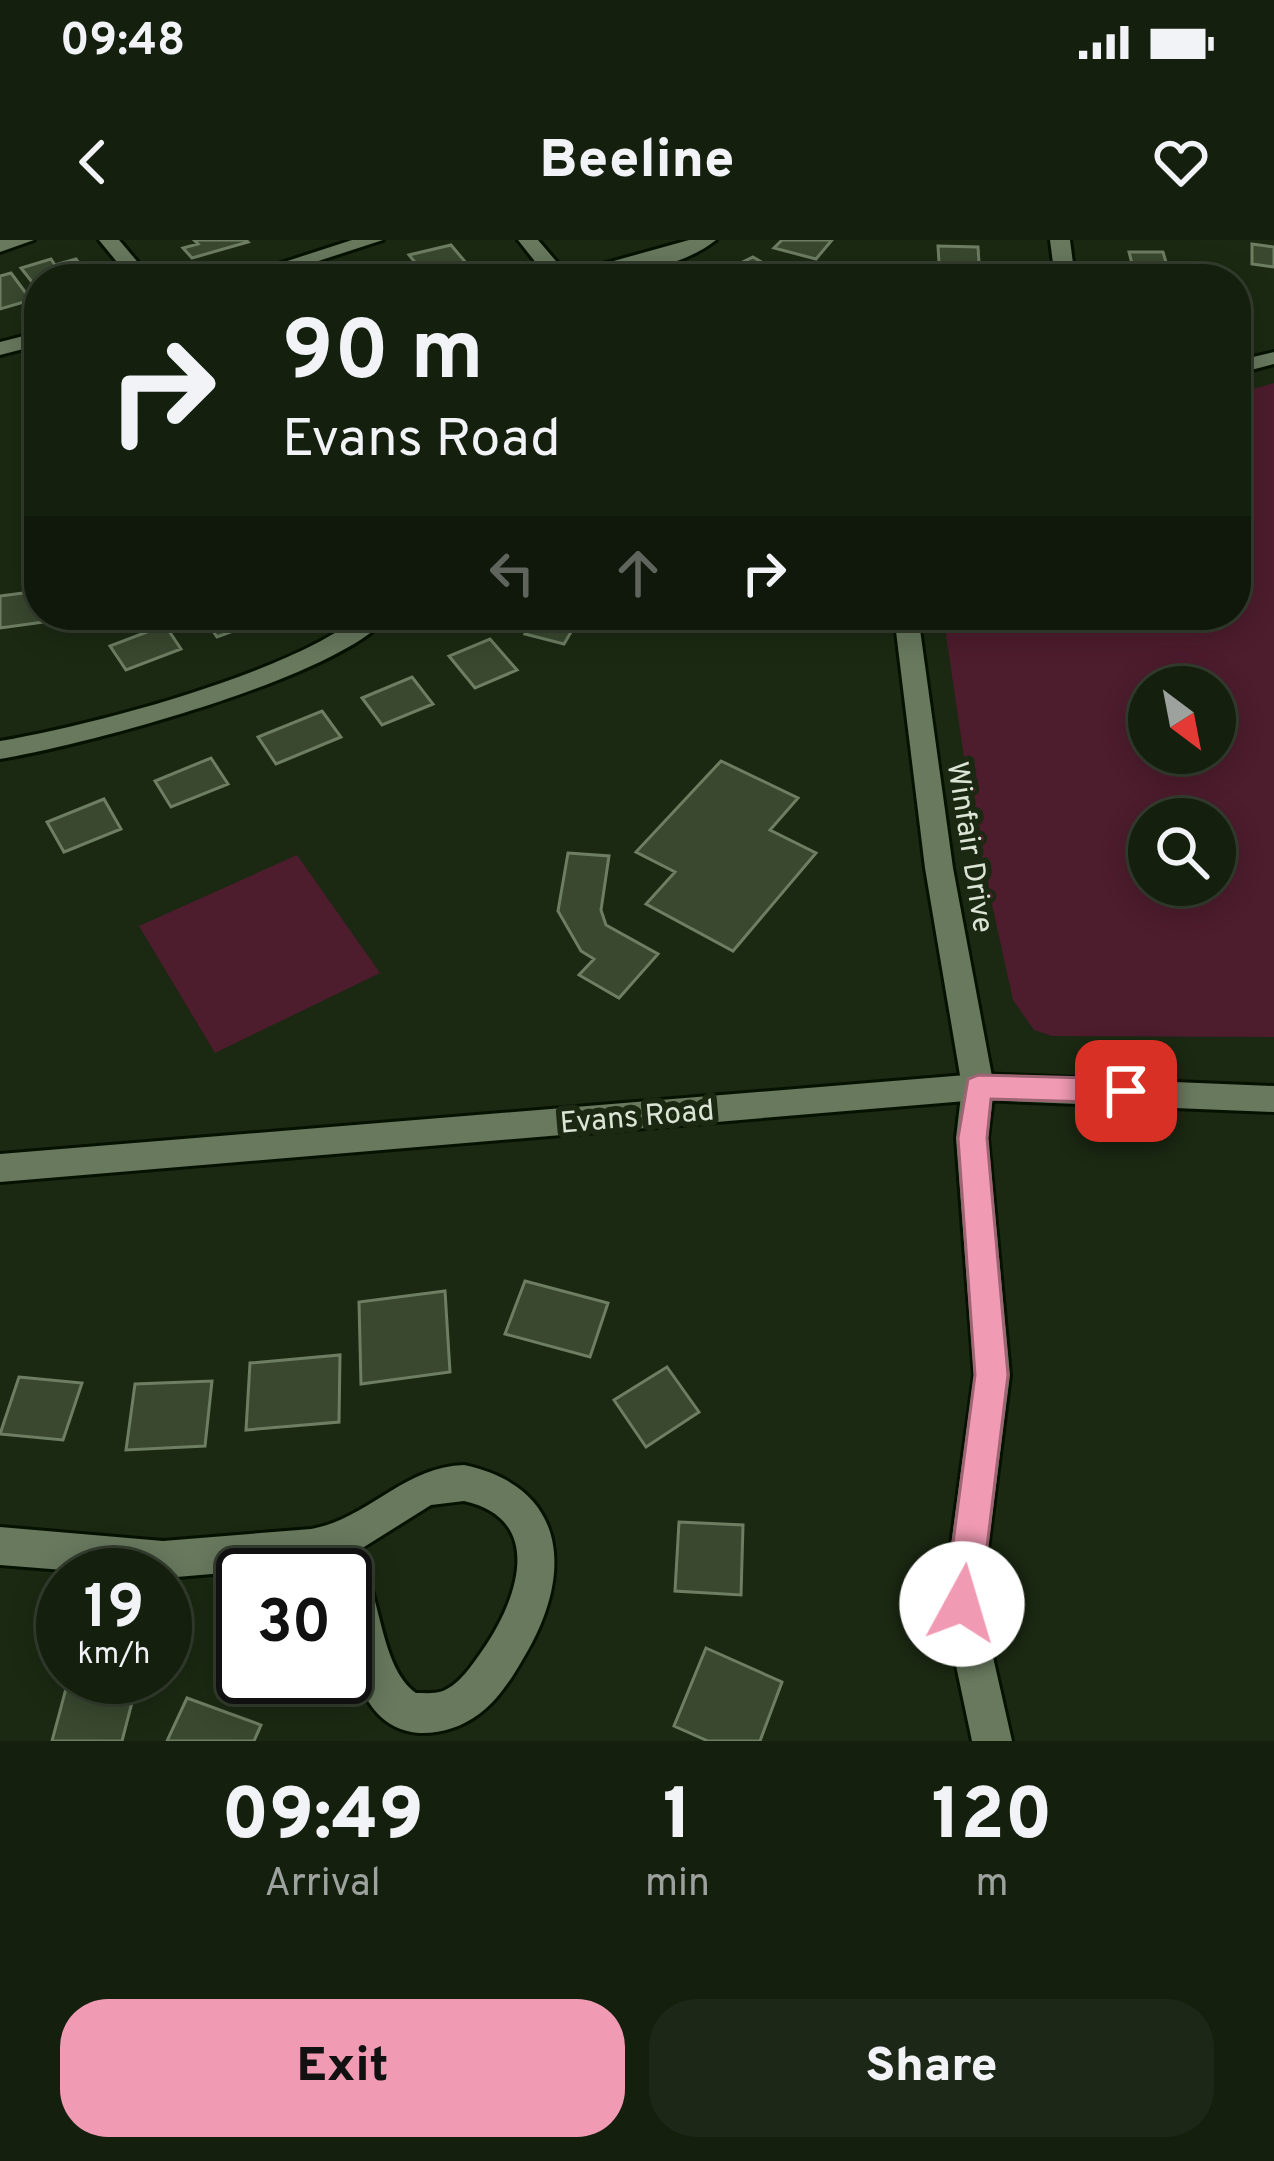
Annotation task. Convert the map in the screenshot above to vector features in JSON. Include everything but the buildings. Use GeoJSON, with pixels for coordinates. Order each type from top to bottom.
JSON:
{"type":"FeatureCollection","features":[{"type":"Feature","properties":{"kind":"street"},"geometry":{"type":"LineString","coordinates":[[0,246],[24,240]]}},
{"type":"Feature","properties":{"kind":"street"},"geometry":{"type":"LineString","coordinates":[[109,240],[129,264]]}},
{"type":"Feature","properties":{"kind":"street"},"geometry":{"type":"LineString","coordinates":[[292,264],[373,240]]}},
{"type":"Feature","properties":{"kind":"street"},"geometry":{"type":"LineString","coordinates":[[528,240],[548,264]]}},
{"type":"Feature","properties":{"kind":"street"},"geometry":{"type":"LineString","coordinates":[[633,264],[706,240]]}},
{"type":"Feature","properties":{"kind":"street"},"geometry":{"type":"LineString","coordinates":[[0,750],[48,742],[206,696],[343,643],[359,630]]}},
{"type":"Feature","properties":{"kind":"street","name":"Winfair Drive"},"geometry":{"type":"LineString","coordinates":[[908,630],[939,868],[978,1087],[972,1138],[992,1375],[962,1604],[992,1741]]}},
{"type":"Feature","properties":{"kind":"street","name":"Evans Road"},"geometry":{"type":"LineString","coordinates":[[0,1168],[978,1087],[1274,1099]]}},
{"type":"Feature","properties":{"kind":"street"},"geometry":{"type":"LineString","coordinates":[[0,1546],[130,1563],[328,1545],[409,1496],[442,1483],[468,1483],[497,1493],[516,1510],[532,1539],[538,1572],[523,1618],[476,1692],[451,1710],[425,1714],[402,1709],[386,1692],[373,1669],[352,1581],[328,1545]]}},
{"type":"Feature","properties":{"kind":"shaded area"},"geometry":{"type":"Polygon","coordinates":[[[1274,383],[1274,1037],[1052,1036],[1034,1030],[1013,1000],[973,818],[945,630],[1251,630],[1251,390],[1274,383]]]}},
{"type":"Feature","properties":{"kind":"shaded area"},"geometry":{"type":"Polygon","coordinates":[[[297,855],[380,973],[215,1053],[139,926],[297,855]]]}},
{"type":"Feature","properties":{"kind":"route"},"geometry":{"type":"LineString","coordinates":[[962,1604],[992,1375],[972,1138],[978,1087],[1126,1091]]}}]}
